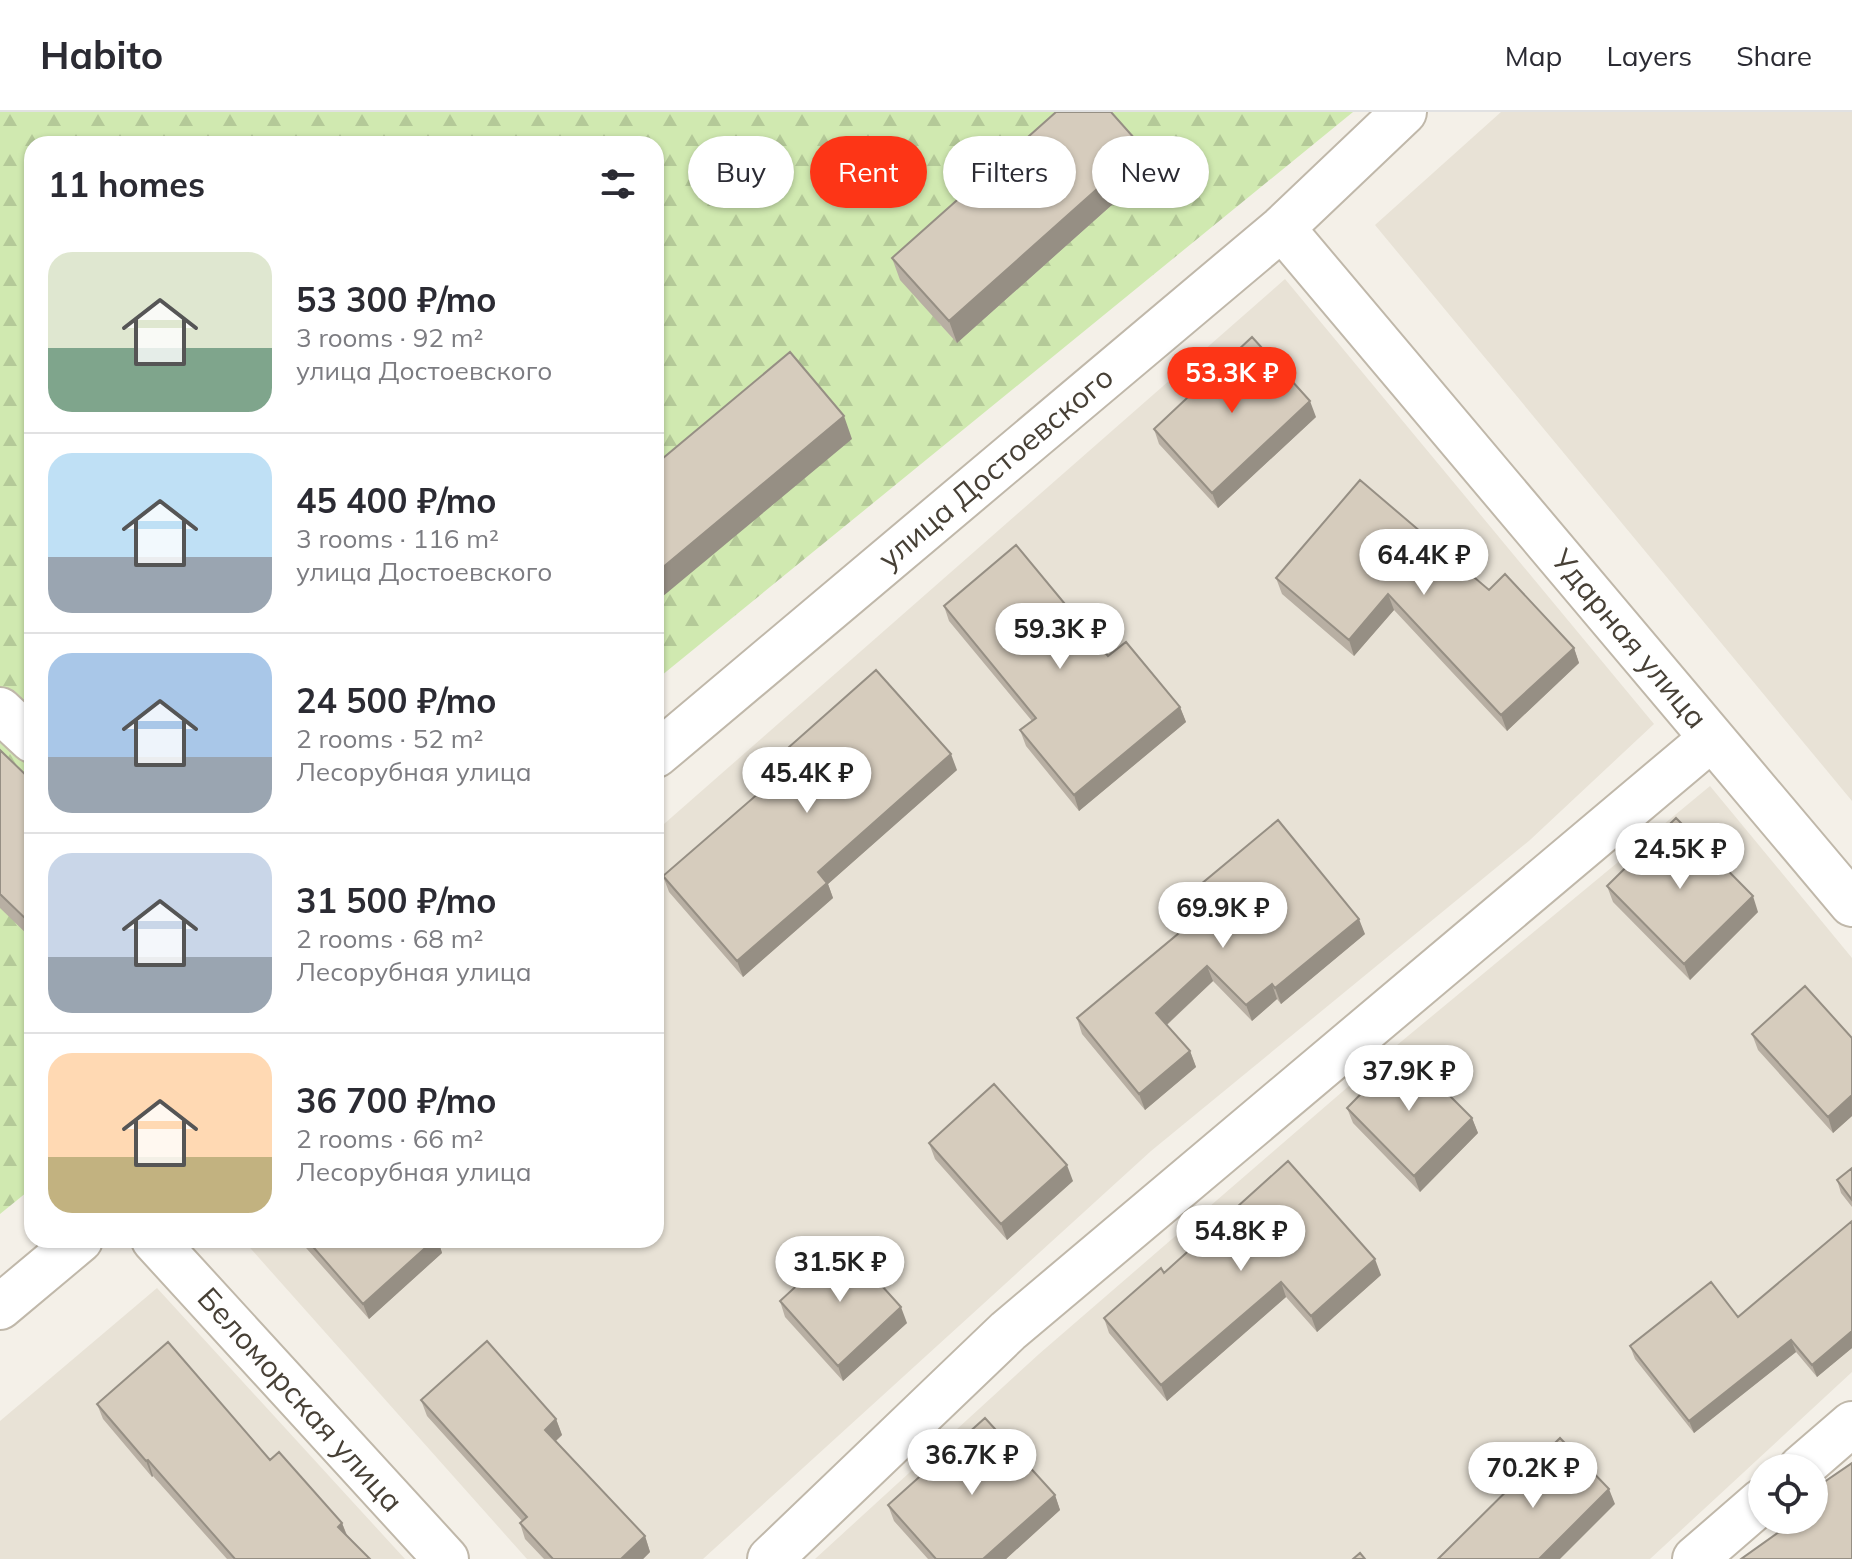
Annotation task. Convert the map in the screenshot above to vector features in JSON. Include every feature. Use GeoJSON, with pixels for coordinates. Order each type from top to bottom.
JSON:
{"type":"FeatureCollection","features":[{"type":"Feature","properties":{"kind":"street","name":"улица Достоевского"},"geometry":{"type":"LineString","coordinates":[[664,748],[1282,228],[1404,112]]}},
{"type":"Feature","properties":{"kind":"street","name":"Ударная улица"},"geometry":{"type":"LineString","coordinates":[[1282,228],[1852,904]]}},
{"type":"Feature","properties":{"kind":"street"},"geometry":{"type":"LineString","coordinates":[[0,710],[24,732]]}},
{"type":"Feature","properties":{"kind":"street"},"geometry":{"type":"LineString","coordinates":[[770,1559],[1008,1331],[1712,738]]}},
{"type":"Feature","properties":{"kind":"street"},"geometry":{"type":"LineString","coordinates":[[0,1307],[70,1248]]}},
{"type":"Feature","properties":{"kind":"street","name":"Беломорская улица"},"geometry":{"type":"LineString","coordinates":[[161,1248],[446,1559]]}},
{"type":"Feature","properties":{"kind":"street"},"geometry":{"type":"LineString","coordinates":[[1817,1454],[1852,1424]]}},
{"type":"Feature","properties":{"kind":"street"},"geometry":{"type":"LineString","coordinates":[[1695,1559],[1748,1513]]}},
{"type":"Feature","properties":{"kind":"shaded area"},"geometry":{"type":"Polygon","coordinates":[[[1501,112],[1852,112],[1852,801],[1375,225],[1501,112]]]}},
{"type":"Feature","properties":{"kind":"shaded area"},"geometry":{"type":"Polygon","coordinates":[[[1285,279],[1654,724],[1530,840],[1151,1151],[703,1559],[527,1559],[250,1248],[664,1248],[664,824],[1285,279]]]}},
{"type":"Feature","properties":{"kind":"shaded area"},"geometry":{"type":"Polygon","coordinates":[[[1710,786],[1852,958],[1852,1372],[1763,1454],[1748,1454],[1748,1468],[1650,1559],[815,1559],[1039,1354],[1379,1060],[1710,786]]]}},
{"type":"Feature","properties":{"kind":"shaded area"},"geometry":{"type":"Polygon","coordinates":[[[157,1288],[405,1559],[0,1559],[0,1421],[157,1288]]]}},
{"type":"Feature","properties":{"kind":"green space"},"geometry":{"type":"Polygon","coordinates":[[[0,112],[1353,112],[664,673],[664,136],[24,136],[24,1194],[0,1214],[0,112]]]}},
{"type":"Feature","properties":{"kind":"building"},"geometry":{"type":"Polygon","coordinates":[[[1056,112],[1111,112],[1132,136],[1092,136],[1092,193],[1076,208],[1076,136],[1029,136],[1056,112]]]}},
{"type":"Feature","properties":{"kind":"building"},"geometry":{"type":"Polygon","coordinates":[[[948,208],[1076,208],[949,321],[892,258],[948,208]]]}},
{"type":"Feature","properties":{"kind":"building"},"geometry":{"type":"Polygon","coordinates":[[[1252,337],[1310,401],[1212,493],[1154,429],[1252,337]]]}},
{"type":"Feature","properties":{"kind":"building"},"geometry":{"type":"Polygon","coordinates":[[[790,352],[844,416],[664,566],[664,457],[790,352]]]}},
{"type":"Feature","properties":{"kind":"building"},"geometry":{"type":"Polygon","coordinates":[[[1360,480],[1489,590],[1505,574],[1574,648],[1501,715],[1388,594],[1349,640],[1276,578],[1360,480]]]}},
{"type":"Feature","properties":{"kind":"building"},"geometry":{"type":"Polygon","coordinates":[[[1016,545],[1108,656],[1126,642],[1180,707],[1074,795],[1020,730],[1036,718],[944,606],[1016,545]]]}},
{"type":"Feature","properties":{"kind":"building"},"geometry":{"type":"Polygon","coordinates":[[[876,670],[951,754],[818,872],[827,883],[737,961],[664,875],[790,766],[780,755],[876,670]]]}},
{"type":"Feature","properties":{"kind":"building"},"geometry":{"type":"Polygon","coordinates":[[[0,750],[24,773],[24,917],[0,894],[0,750]]]}},
{"type":"Feature","properties":{"kind":"building"},"geometry":{"type":"Polygon","coordinates":[[[1676,818],[1753,896],[1684,964],[1607,886],[1676,818]]]}},
{"type":"Feature","properties":{"kind":"building"},"geometry":{"type":"Polygon","coordinates":[[[1278,820],[1359,919],[1275,988],[1272,984],[1246,1005],[1207,966],[1156,1013],[1190,1051],[1139,1094],[1077,1018],[1209,908],[1194,890],[1278,820]]]}},
{"type":"Feature","properties":{"kind":"building"},"geometry":{"type":"Polygon","coordinates":[[[1805,986],[1852,1038],[1852,1095],[1828,1117],[1752,1034],[1805,986]]]}},
{"type":"Feature","properties":{"kind":"building"},"geometry":{"type":"Polygon","coordinates":[[[1404,1050],[1472,1118],[1414,1176],[1347,1108],[1404,1050]]]}},
{"type":"Feature","properties":{"kind":"building"},"geometry":{"type":"Polygon","coordinates":[[[994,1084],[1067,1165],[1001,1224],[929,1143],[994,1084]]]}},
{"type":"Feature","properties":{"kind":"building"},"geometry":{"type":"Polygon","coordinates":[[[1288,1161],[1375,1259],[1311,1316],[1281,1282],[1161,1385],[1104,1318],[1161,1268],[1164,1273],[1288,1161]]]}},
{"type":"Feature","properties":{"kind":"building"},"geometry":{"type":"Polygon","coordinates":[[[1852,1168],[1852,1200],[1837,1180],[1852,1168]]]}},
{"type":"Feature","properties":{"kind":"building"},"geometry":{"type":"Polygon","coordinates":[[[1852,1221],[1852,1331],[1812,1365],[1791,1340],[1689,1421],[1630,1346],[1711,1282],[1738,1317],[1852,1221]]]}},
{"type":"Feature","properties":{"kind":"building"},"geometry":{"type":"Polygon","coordinates":[[[843,1243],[901,1307],[838,1366],[780,1301],[843,1243]]]}},
{"type":"Feature","properties":{"kind":"building"},"geometry":{"type":"Polygon","coordinates":[[[314,1248],[425,1248],[363,1304],[314,1248]]]}},
{"type":"Feature","properties":{"kind":"building"},"geometry":{"type":"Polygon","coordinates":[[[487,1341],[556,1419],[545,1430],[645,1536],[621,1559],[553,1559],[520,1523],[527,1517],[421,1400],[487,1341]]]}},
{"type":"Feature","properties":{"kind":"building"},"geometry":{"type":"Polygon","coordinates":[[[168,1342],[270,1460],[279,1452],[342,1523],[338,1527],[370,1559],[235,1559],[97,1404],[168,1342]]]}},
{"type":"Feature","properties":{"kind":"building"},"geometry":{"type":"Polygon","coordinates":[[[985,1418],[1055,1495],[983,1559],[936,1559],[888,1505],[985,1418]]]}},
{"type":"Feature","properties":{"kind":"building"},"geometry":{"type":"Polygon","coordinates":[[[1560,1438],[1609,1489],[1539,1559],[1438,1559],[1560,1438]]]}},
{"type":"Feature","properties":{"kind":"building"},"geometry":{"type":"Polygon","coordinates":[[[1852,1463],[1852,1559],[1741,1559],[1776,1534],[1828,1534],[1828,1479],[1852,1463]]]}}]}
